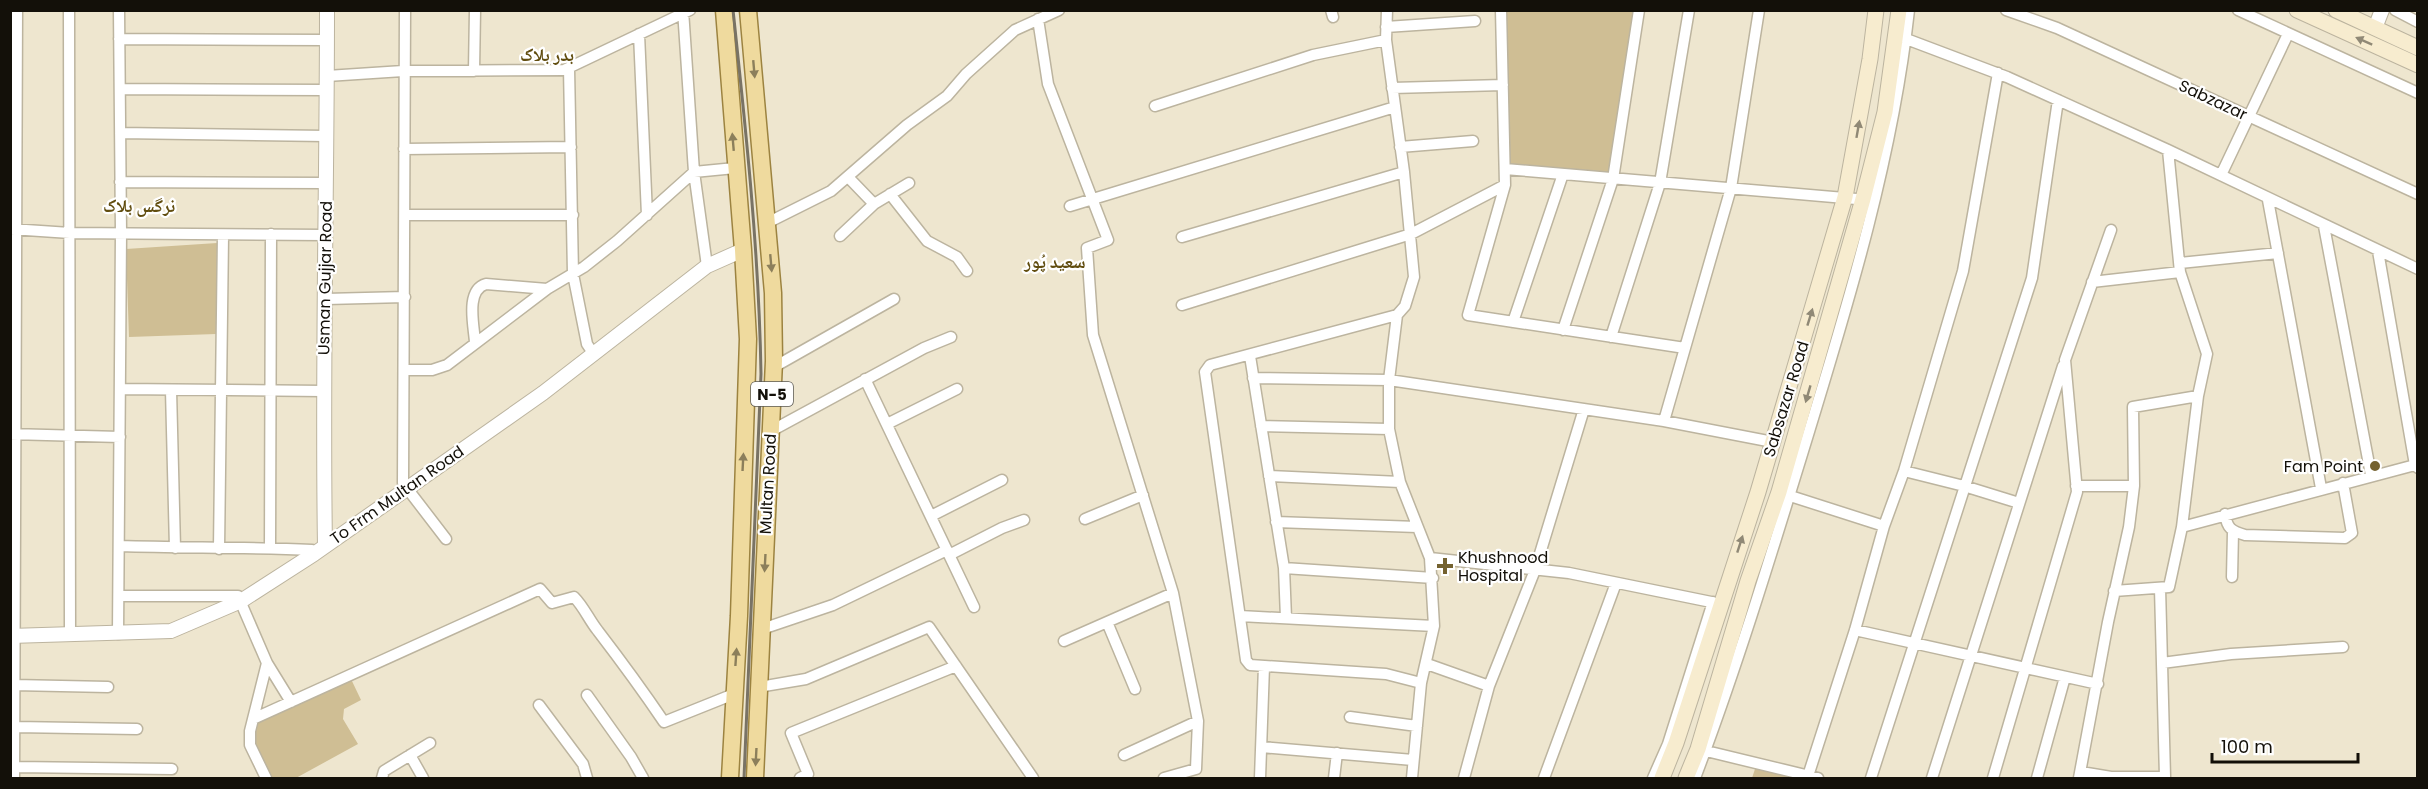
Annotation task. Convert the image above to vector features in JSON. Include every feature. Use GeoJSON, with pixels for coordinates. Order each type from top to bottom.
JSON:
{"type":"FeatureCollection","features":[{"type":"Feature","properties":{"kind":"main road","name":"Multan Road"},"geometry":{"type":"LineString","coordinates":[[724,10],[735,168],[744,250],[748,339],[739,616],[730,778]]}},
{"type":"Feature","properties":{"kind":"main road","name":"Multan Road"},"geometry":{"type":"LineString","coordinates":[[748,10],[773,293],[774,367],[755,778]]}},
{"type":"Feature","properties":{"kind":"main road","name":"Sabsazar Road"},"geometry":{"type":"LineString","coordinates":[[1662,778],[1676,743],[1717,603],[1730,576],[1773,442],[1845,197],[1870,59],[1876,10]]}},
{"type":"Feature","properties":{"kind":"main road","name":"Sabsazar Road"},"geometry":{"type":"LineString","coordinates":[[1686,778],[1701,750],[1748,581],[1784,494],[1869,200],[1901,38],[1899,10]]}},
{"type":"Feature","properties":{"kind":"main road"},"geometry":{"type":"LineString","coordinates":[[2296,10],[2418,65]]}},
{"type":"Feature","properties":{"kind":"main road"},"geometry":{"type":"LineString","coordinates":[[2336,10],[2418,48]]}},
{"type":"Feature","properties":{"kind":"main road"},"geometry":{"type":"LineString","coordinates":[[1730,576],[1748,581]]}},
{"type":"Feature","properties":{"kind":"street"},"geometry":{"type":"LineString","coordinates":[[14,778],[13,229],[16,10]]}},
{"type":"Feature","properties":{"kind":"street"},"geometry":{"type":"LineString","coordinates":[[69,10],[70,634]]}},
{"type":"Feature","properties":{"kind":"street"},"geometry":{"type":"LineString","coordinates":[[118,634],[121,233],[119,10]]}},
{"type":"Feature","properties":{"kind":"street","name":"Usman Gujjar Road"},"geometry":{"type":"LineString","coordinates":[[320,550],[326,298],[327,10]]}},
{"type":"Feature","properties":{"kind":"street"},"geometry":{"type":"LineString","coordinates":[[405,10],[403,483],[446,539]]}},
{"type":"Feature","properties":{"kind":"street"},"geometry":{"type":"LineString","coordinates":[[474,70],[475,10]]}},
{"type":"Feature","properties":{"kind":"street"},"geometry":{"type":"LineString","coordinates":[[767,223],[831,191],[907,125],[957,87],[966,74],[1015,30],[1059,10]]}},
{"type":"Feature","properties":{"kind":"street"},"geometry":{"type":"LineString","coordinates":[[1387,10],[1386,40],[1404,172],[1414,277],[1405,306],[1397,315],[1210,365],[1205,372],[1246,660],[1250,665],[1386,674],[1421,683]]}},
{"type":"Feature","properties":{"kind":"street"},"geometry":{"type":"LineString","coordinates":[[1501,10],[1505,185],[1468,315],[1685,348]]}},
{"type":"Feature","properties":{"kind":"street"},"geometry":{"type":"LineString","coordinates":[[1563,330],[1613,179],[1639,10]]}},
{"type":"Feature","properties":{"kind":"street"},"geometry":{"type":"LineString","coordinates":[[1611,337],[1660,183],[1689,10]]}},
{"type":"Feature","properties":{"kind":"street"},"geometry":{"type":"LineString","coordinates":[[1664,421],[1731,188],[1759,10]]}},
{"type":"Feature","properties":{"kind":"street"},"geometry":{"type":"LineString","coordinates":[[1909,10],[1901,38],[1998,73],[2168,150],[2268,200],[2418,269]]}},
{"type":"Feature","properties":{"kind":"street","name":"Sabzazar"},"geometry":{"type":"LineString","coordinates":[[2006,10],[2057,28],[2418,194]]}},
{"type":"Feature","properties":{"kind":"street"},"geometry":{"type":"LineString","coordinates":[[2238,10],[2418,93]]}},
{"type":"Feature","properties":{"kind":"street"},"geometry":{"type":"LineString","coordinates":[[2375,28],[2382,10]]}},
{"type":"Feature","properties":{"kind":"street"},"geometry":{"type":"LineString","coordinates":[[2395,10],[2418,22]]}},
{"type":"Feature","properties":{"kind":"street"},"geometry":{"type":"LineString","coordinates":[[120,89],[327,83],[403,71],[564,70],[685,11],[694,172],[708,266]]}},
{"type":"Feature","properties":{"kind":"street"},"geometry":{"type":"LineString","coordinates":[[1038,19],[1048,84],[1108,240],[1087,248],[1093,335],[1173,593],[1198,722],[1196,769],[1185,775],[1164,778]]}},
{"type":"Feature","properties":{"kind":"street"},"geometry":{"type":"LineString","coordinates":[[1386,27],[1475,21]]}},
{"type":"Feature","properties":{"kind":"street"},"geometry":{"type":"LineString","coordinates":[[639,34],[647,216]]}},
{"type":"Feature","properties":{"kind":"street"},"geometry":{"type":"LineString","coordinates":[[2221,175],[2247,116],[2288,34]]}},
{"type":"Feature","properties":{"kind":"street"},"geometry":{"type":"LineString","coordinates":[[119,39],[327,40]]}},
{"type":"Feature","properties":{"kind":"street"},"geometry":{"type":"LineString","coordinates":[[1155,106],[1313,55],[1386,40]]}},
{"type":"Feature","properties":{"kind":"street"},"geometry":{"type":"LineString","coordinates":[[569,68],[573,274],[587,344],[593,353]]}},
{"type":"Feature","properties":{"kind":"street"},"geometry":{"type":"LineString","coordinates":[[1701,750],[1813,777],[1884,526],[1904,471],[1963,271],[1998,73]]}},
{"type":"Feature","properties":{"kind":"street"},"geometry":{"type":"LineString","coordinates":[[1392,88],[1503,85]]}},
{"type":"Feature","properties":{"kind":"street"},"geometry":{"type":"LineString","coordinates":[[1871,778],[2032,278],[2058,100]]}},
{"type":"Feature","properties":{"kind":"street"},"geometry":{"type":"LineString","coordinates":[[1070,206],[1395,106]]}},
{"type":"Feature","properties":{"kind":"street"},"geometry":{"type":"LineString","coordinates":[[120,133],[327,135]]}},
{"type":"Feature","properties":{"kind":"street"},"geometry":{"type":"LineString","coordinates":[[1400,147],[1473,141]]}},
{"type":"Feature","properties":{"kind":"street"},"geometry":{"type":"LineString","coordinates":[[404,149],[571,147]]}},
{"type":"Feature","properties":{"kind":"street"},"geometry":{"type":"LineString","coordinates":[[2114,591],[2169,587],[2182,527],[2198,396],[2208,354],[2180,267],[2168,150]]}},
{"type":"Feature","properties":{"kind":"street"},"geometry":{"type":"LineString","coordinates":[[404,370],[440,369],[617,241],[694,172],[735,168]]}},
{"type":"Feature","properties":{"kind":"street"},"geometry":{"type":"LineString","coordinates":[[1505,169],[1869,200]]}},
{"type":"Feature","properties":{"kind":"street"},"geometry":{"type":"LineString","coordinates":[[1182,237],[1404,172]]}},
{"type":"Feature","properties":{"kind":"street"},"geometry":{"type":"LineString","coordinates":[[1513,322],[1563,174]]}},
{"type":"Feature","properties":{"kind":"street"},"geometry":{"type":"LineString","coordinates":[[848,177],[874,204]]}},
{"type":"Feature","properties":{"kind":"street"},"geometry":{"type":"LineString","coordinates":[[120,182],[326,183]]}},
{"type":"Feature","properties":{"kind":"street"},"geometry":{"type":"LineString","coordinates":[[840,236],[874,204],[909,183]]}},
{"type":"Feature","properties":{"kind":"street"},"geometry":{"type":"LineString","coordinates":[[1182,305],[1411,234],[1505,185]]}},
{"type":"Feature","properties":{"kind":"street"},"geometry":{"type":"LineString","coordinates":[[890,194],[927,241],[957,257],[967,271]]}},
{"type":"Feature","properties":{"kind":"street"},"geometry":{"type":"LineString","coordinates":[[2268,200],[2321,488]]}},
{"type":"Feature","properties":{"kind":"street"},"geometry":{"type":"LineString","coordinates":[[405,215],[573,215]]}},
{"type":"Feature","properties":{"kind":"street"},"geometry":{"type":"LineString","coordinates":[[2324,226],[2371,476]]}},
{"type":"Feature","properties":{"kind":"street"},"geometry":{"type":"LineString","coordinates":[[13,229],[70,233],[325,235]]}},
{"type":"Feature","properties":{"kind":"street"},"geometry":{"type":"LineString","coordinates":[[1932,778],[2065,360],[2111,230]]}},
{"type":"Feature","properties":{"kind":"street"},"geometry":{"type":"LineString","coordinates":[[270,548],[271,234]]}},
{"type":"Feature","properties":{"kind":"street"},"geometry":{"type":"LineString","coordinates":[[219,549],[223,235]]}},
{"type":"Feature","properties":{"kind":"street","name":"To Frm Multan Road"},"geometry":{"type":"LineString","coordinates":[[13,636],[171,631],[241,602],[320,550],[543,393],[708,266],[744,250]]}},
{"type":"Feature","properties":{"kind":"street"},"geometry":{"type":"LineString","coordinates":[[2182,527],[2321,488],[2416,466],[2378,251]]}},
{"type":"Feature","properties":{"kind":"street"},"geometry":{"type":"LineString","coordinates":[[2092,282],[2278,254]]}},
{"type":"Feature","properties":{"kind":"street"},"geometry":{"type":"LineString","coordinates":[[475,342],[473,296],[480,286],[547,290]]}},
{"type":"Feature","properties":{"kind":"street"},"geometry":{"type":"LineString","coordinates":[[326,298],[405,297]]}},
{"type":"Feature","properties":{"kind":"street"},"geometry":{"type":"LineString","coordinates":[[774,367],[894,299]]}},
{"type":"Feature","properties":{"kind":"street"},"geometry":{"type":"LineString","coordinates":[[1397,315],[1389,380],[1389,429],[1400,482],[1430,558],[1433,578],[1434,626],[1421,683],[1412,778]]}},
{"type":"Feature","properties":{"kind":"street"},"geometry":{"type":"LineString","coordinates":[[771,431],[924,348],[951,337]]}},
{"type":"Feature","properties":{"kind":"street"},"geometry":{"type":"LineString","coordinates":[[1250,356],[1284,568],[1286,618]]}},
{"type":"Feature","properties":{"kind":"street"},"geometry":{"type":"LineString","coordinates":[[1993,778],[2077,492],[2065,360]]}},
{"type":"Feature","properties":{"kind":"street"},"geometry":{"type":"LineString","coordinates":[[1254,378],[1389,380],[1664,421],[1773,442]]}},
{"type":"Feature","properties":{"kind":"street"},"geometry":{"type":"LineString","coordinates":[[865,379],[974,607]]}},
{"type":"Feature","properties":{"kind":"street"},"geometry":{"type":"LineString","coordinates":[[120,389],[322,392]]}},
{"type":"Feature","properties":{"kind":"street"},"geometry":{"type":"LineString","coordinates":[[887,424],[957,389]]}},
{"type":"Feature","properties":{"kind":"street"},"geometry":{"type":"LineString","coordinates":[[171,390],[175,548]]}},
{"type":"Feature","properties":{"kind":"street"},"geometry":{"type":"LineString","coordinates":[[2160,588],[2165,777],[2080,776],[2114,591],[2129,527],[2134,486],[2133,407],[2198,396]]}},
{"type":"Feature","properties":{"kind":"street"},"geometry":{"type":"LineString","coordinates":[[1464,778],[1489,686],[1535,570],[1584,409]]}},
{"type":"Feature","properties":{"kind":"street"},"geometry":{"type":"LineString","coordinates":[[1261,426],[1389,429]]}},
{"type":"Feature","properties":{"kind":"street"},"geometry":{"type":"LineString","coordinates":[[13,434],[120,437]]}},
{"type":"Feature","properties":{"kind":"street"},"geometry":{"type":"LineString","coordinates":[[1904,471],[2019,503]]}},
{"type":"Feature","properties":{"kind":"street"},"geometry":{"type":"LineString","coordinates":[[1269,476],[1400,482]]}},
{"type":"Feature","properties":{"kind":"street"},"geometry":{"type":"LineString","coordinates":[[931,516],[1002,480]]}},
{"type":"Feature","properties":{"kind":"street"},"geometry":{"type":"LineString","coordinates":[[2225,514],[2226,525],[2233,532],[2253,535],[2349,537],[2352,534],[2343,483]]}},
{"type":"Feature","properties":{"kind":"street"},"geometry":{"type":"LineString","coordinates":[[2076,486],[2134,486]]}},
{"type":"Feature","properties":{"kind":"street"},"geometry":{"type":"LineString","coordinates":[[1695,778],[1701,750],[1784,494],[1884,526]]}},
{"type":"Feature","properties":{"kind":"street"},"geometry":{"type":"LineString","coordinates":[[1085,519],[1143,495]]}},
{"type":"Feature","properties":{"kind":"street"},"geometry":{"type":"LineString","coordinates":[[762,629],[833,605],[1024,520]]}},
{"type":"Feature","properties":{"kind":"street"},"geometry":{"type":"LineString","coordinates":[[1276,522],[1417,527]]}},
{"type":"Feature","properties":{"kind":"street"},"geometry":{"type":"LineString","coordinates":[[2232,577],[2233,532]]}},
{"type":"Feature","properties":{"kind":"street"},"geometry":{"type":"LineString","coordinates":[[120,546],[320,550]]}},
{"type":"Feature","properties":{"kind":"street"},"geometry":{"type":"LineString","coordinates":[[1430,558],[1535,570],[1717,603],[1668,744],[1653,778]]}},
{"type":"Feature","properties":{"kind":"street"},"geometry":{"type":"LineString","coordinates":[[1284,568],[1433,578]]}},
{"type":"Feature","properties":{"kind":"street"},"geometry":{"type":"LineString","coordinates":[[1544,778],[1616,583]]}},
{"type":"Feature","properties":{"kind":"street"},"geometry":{"type":"LineString","coordinates":[[253,719],[540,589],[552,603],[574,597],[582,605],[664,722],[734,694]]}},
{"type":"Feature","properties":{"kind":"street"},"geometry":{"type":"LineString","coordinates":[[1065,641],[1173,593]]}},
{"type":"Feature","properties":{"kind":"street"},"geometry":{"type":"LineString","coordinates":[[118,596],[238,596],[267,663],[291,702]]}},
{"type":"Feature","properties":{"kind":"street"},"geometry":{"type":"LineString","coordinates":[[1240,616],[1434,626]]}},
{"type":"Feature","properties":{"kind":"street"},"geometry":{"type":"LineString","coordinates":[[1107,622],[1135,689]]}},
{"type":"Feature","properties":{"kind":"street"},"geometry":{"type":"LineString","coordinates":[[759,687],[806,679],[929,627],[1033,778]]}},
{"type":"Feature","properties":{"kind":"street"},"geometry":{"type":"LineString","coordinates":[[1855,630],[2098,684]]}},
{"type":"Feature","properties":{"kind":"street"},"geometry":{"type":"LineString","coordinates":[[2162,663],[2231,654],[2343,647]]}},
{"type":"Feature","properties":{"kind":"street"},"geometry":{"type":"LineString","coordinates":[[266,778],[250,745],[253,719],[267,663]]}},
{"type":"Feature","properties":{"kind":"street"},"geometry":{"type":"LineString","coordinates":[[1427,664],[1489,686]]}},
{"type":"Feature","properties":{"kind":"street"},"geometry":{"type":"LineString","coordinates":[[800,778],[808,774],[791,733],[956,666]]}},
{"type":"Feature","properties":{"kind":"street"},"geometry":{"type":"LineString","coordinates":[[1260,778],[1264,666]]}},
{"type":"Feature","properties":{"kind":"street"},"geometry":{"type":"LineString","coordinates":[[2037,778],[2065,677]]}},
{"type":"Feature","properties":{"kind":"street"},"geometry":{"type":"LineString","coordinates":[[15,685],[108,687]]}},
{"type":"Feature","properties":{"kind":"street"},"geometry":{"type":"LineString","coordinates":[[587,695],[643,778]]}},
{"type":"Feature","properties":{"kind":"street"},"geometry":{"type":"LineString","coordinates":[[539,705],[583,764],[587,778]]}},
{"type":"Feature","properties":{"kind":"street"},"geometry":{"type":"LineString","coordinates":[[1350,717],[1417,726]]}},
{"type":"Feature","properties":{"kind":"street"},"geometry":{"type":"LineString","coordinates":[[1124,755],[1198,722]]}},
{"type":"Feature","properties":{"kind":"street"},"geometry":{"type":"LineString","coordinates":[[15,727],[137,729]]}},
{"type":"Feature","properties":{"kind":"street"},"geometry":{"type":"LineString","coordinates":[[382,778],[384,771],[430,743]]}},
{"type":"Feature","properties":{"kind":"street"},"geometry":{"type":"LineString","coordinates":[[1262,747],[1413,760]]}},
{"type":"Feature","properties":{"kind":"street"},"geometry":{"type":"LineString","coordinates":[[1334,778],[1336,753]]}},
{"type":"Feature","properties":{"kind":"street"},"geometry":{"type":"LineString","coordinates":[[410,756],[423,778]]}},
{"type":"Feature","properties":{"kind":"street"},"geometry":{"type":"LineString","coordinates":[[15,767],[172,769]]}},
{"type":"Feature","properties":{"kind":"shaded area"},"geometry":{"type":"Polygon","coordinates":[[[1501,11],[1640,11],[1617,179],[1505,169],[1501,11]]]}},
{"type":"Feature","properties":{"kind":"shaded area"},"geometry":{"type":"Polygon","coordinates":[[[217,243],[216,334],[129,337],[126,249],[217,243]]]}},
{"type":"Feature","properties":{"kind":"shaded area"},"geometry":{"type":"Polygon","coordinates":[[[351,679],[361,700],[344,709],[343,719],[358,744],[296,778],[270,778],[254,745],[257,721],[351,679]]]}},
{"type":"Feature","properties":{"kind":"shaded area"},"geometry":{"type":"Polygon","coordinates":[[[1756,766],[1811,778],[1752,778],[1756,766]]]}},
{"type":"Feature","properties":{"kind":"railway"},"geometry":{"type":"LineString","coordinates":[[733,10],[755,237],[761,374],[744,778]]}},
{"type":"Feature","properties":{"kind":"place","name":"Fam Point"},"geometry":{"type":"Point","coordinates":[2375,466]}},
{"type":"Feature","properties":{"kind":"place","name":"Khushnood Hospital"},"geometry":{"type":"Point","coordinates":[1445,566]}},
{"type":"Feature","properties":{"kind":"district","name":"بدر بلاک"},"geometry":{"type":"Point","coordinates":[547,54]}},
{"type":"Feature","properties":{"kind":"district","name":"نرگس بلاک"},"geometry":{"type":"Point","coordinates":[139,205]}},
{"type":"Feature","properties":{"kind":"district","name":"سعید پُور"},"geometry":{"type":"Point","coordinates":[1055,261]}}]}
